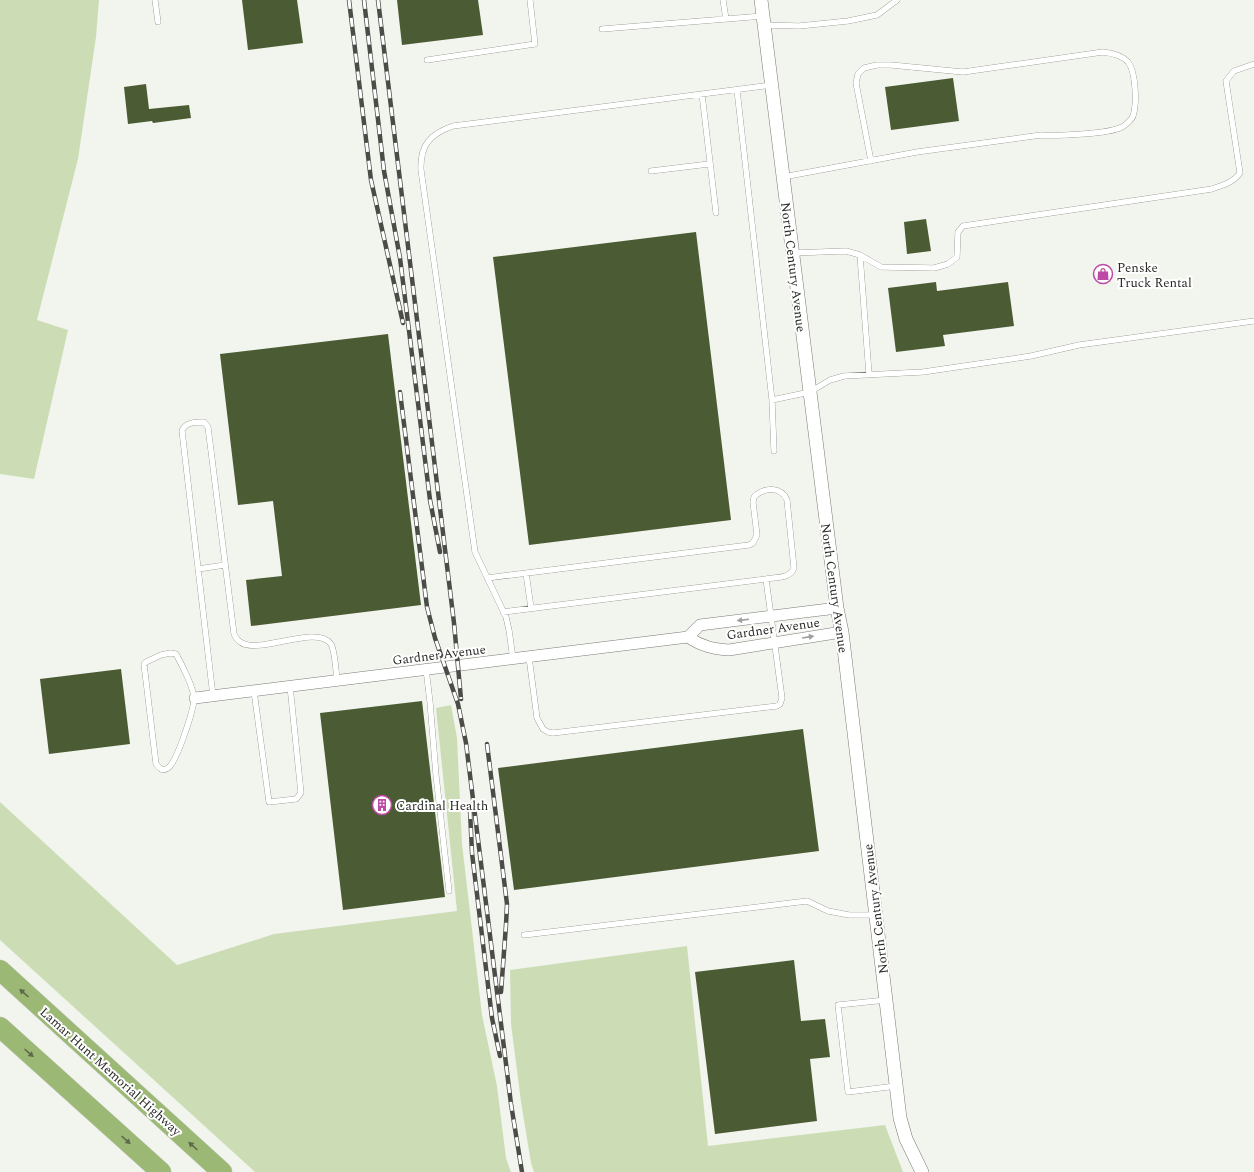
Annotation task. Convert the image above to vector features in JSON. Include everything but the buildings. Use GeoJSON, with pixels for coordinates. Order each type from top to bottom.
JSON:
{"type":"FeatureCollection","features":[{"type":"Feature","properties":{"kind":"highway","name":"Lamar Hunt Memorial Highway"},"geometry":{"type":"LineString","coordinates":[[0,970],[222,1172]]}},
{"type":"Feature","properties":{"kind":"highway"},"geometry":{"type":"LineString","coordinates":[[0,1027],[161,1172]]}},
{"type":"Feature","properties":{"kind":"street","name":"North Century Avenue"},"geometry":{"type":"LineString","coordinates":[[760,0],[837,608],[842,632],[900,1118],[906,1139],[922,1172]]}},
{"type":"Feature","properties":{"kind":"street","name":"Gardner Avenue"},"geometry":{"type":"LineString","coordinates":[[194,698],[688,637],[700,625],[837,608]]}},
{"type":"Feature","properties":{"kind":"street","name":"Gardner Avenue"},"geometry":{"type":"LineString","coordinates":[[688,637],[697,643],[708,647],[729,650],[842,632]]}},
{"type":"Feature","properties":{"kind":"lane"},"geometry":{"type":"LineString","coordinates":[[155,0],[158,22]]}},
{"type":"Feature","properties":{"kind":"lane"},"geometry":{"type":"LineString","coordinates":[[427,60],[535,44],[530,0]]}},
{"type":"Feature","properties":{"kind":"lane"},"geometry":{"type":"LineString","coordinates":[[723,0],[726,19]]}},
{"type":"Feature","properties":{"kind":"lane"},"geometry":{"type":"LineString","coordinates":[[602,29],[726,19],[763,21],[799,26],[848,21],[877,15],[898,0]]}},
{"type":"Feature","properties":{"kind":"lane"},"geometry":{"type":"LineString","coordinates":[[783,177],[871,161],[924,151],[1041,135],[1059,136],[1122,127],[1132,117],[1135,97],[1133,74],[1128,62],[1116,54],[1103,52],[963,72],[891,65],[864,68],[858,74],[856,83],[871,161]]}},
{"type":"Feature","properties":{"kind":"lane"},"geometry":{"type":"LineString","coordinates":[[792,253],[846,251],[860,255],[881,267],[934,268],[948,264],[957,257],[958,232],[963,226],[1212,190],[1227,184],[1236,179],[1240,173],[1226,81],[1234,71],[1254,64]]}},
{"type":"Feature","properties":{"kind":"lane"},"geometry":{"type":"LineString","coordinates":[[513,659],[509,630],[503,612],[475,552],[421,170],[422,151],[426,143],[434,135],[442,129],[453,126],[771,85]]}},
{"type":"Feature","properties":{"kind":"lane"},"geometry":{"type":"LineString","coordinates":[[737,90],[772,400],[774,451]]}},
{"type":"Feature","properties":{"kind":"lane"},"geometry":{"type":"LineString","coordinates":[[702,94],[709,164],[716,212]]}},
{"type":"Feature","properties":{"kind":"lane"},"geometry":{"type":"LineString","coordinates":[[651,171],[709,164]]}},
{"type":"Feature","properties":{"kind":"lane"},"geometry":{"type":"LineString","coordinates":[[860,255],[869,374]]}},
{"type":"Feature","properties":{"kind":"lane"},"geometry":{"type":"LineString","coordinates":[[772,400],[810,392],[830,380],[844,376],[923,372],[1031,356],[1079,345],[1254,321]]}},
{"type":"Feature","properties":{"kind":"lane"},"geometry":{"type":"LineString","coordinates":[[214,696],[182,431],[183,428],[190,422],[204,422],[208,427],[234,634],[239,642],[252,646],[313,637],[325,640],[332,646],[337,680]]}},
{"type":"Feature","properties":{"kind":"lane"},"geometry":{"type":"LineString","coordinates":[[487,578],[749,545],[753,543],[757,536],[753,502],[754,497],[764,491],[774,489],[781,491],[785,495],[787,500],[794,568],[792,573],[788,576],[503,612]]}},
{"type":"Feature","properties":{"kind":"lane"},"geometry":{"type":"LineString","coordinates":[[198,569],[225,565]]}},
{"type":"Feature","properties":{"kind":"lane"},"geometry":{"type":"LineString","coordinates":[[526,573],[531,608]]}},
{"type":"Feature","properties":{"kind":"lane"},"geometry":{"type":"LineString","coordinates":[[529,657],[537,718],[543,729],[548,732],[560,733],[774,707],[780,704],[782,698],[766,579]]}},
{"type":"Feature","properties":{"kind":"lane"},"geometry":{"type":"LineString","coordinates":[[170,653],[176,654],[185,672],[194,698],[187,728],[179,750],[172,764],[168,769],[163,770],[156,764],[144,664],[161,655],[170,653]]}},
{"type":"Feature","properties":{"kind":"lane"},"geometry":{"type":"LineString","coordinates":[[426,669],[449,891]]}},
{"type":"Feature","properties":{"kind":"lane"},"geometry":{"type":"LineString","coordinates":[[254,691],[269,802],[296,799],[301,793],[290,686]]}},
{"type":"Feature","properties":{"kind":"lane"},"geometry":{"type":"LineString","coordinates":[[524,935],[807,901],[828,911],[849,915],[876,915]]}},
{"type":"Feature","properties":{"kind":"lane"},"geometry":{"type":"LineString","coordinates":[[886,1000],[838,1005],[848,1092],[896,1086]]}},
{"type":"Feature","properties":{"kind":"green space"},"geometry":{"type":"Polygon","coordinates":[[[0,0],[99,0],[96,37],[78,159],[37,320],[68,330],[34,479],[0,474],[0,0]]]}},
{"type":"Feature","properties":{"kind":"green space"},"geometry":{"type":"Polygon","coordinates":[[[451,705],[457,738],[462,844],[482,1015],[497,1086],[506,1158],[511,1172],[255,1172],[0,940],[0,802],[177,965],[274,934],[457,911],[436,708],[451,705]]]}},
{"type":"Feature","properties":{"kind":"green space"},"geometry":{"type":"Polygon","coordinates":[[[687,946],[708,1146],[885,1125],[903,1172],[534,1172],[531,1163],[521,1102],[511,1024],[510,970],[687,946]]]}},
{"type":"Feature","properties":{"kind":"railway"},"geometry":{"type":"LineString","coordinates":[[349,0],[371,180],[403,323]]}},
{"type":"Feature","properties":{"kind":"railway"},"geometry":{"type":"LineString","coordinates":[[364,0],[384,171],[400,258],[430,500],[440,552]]}},
{"type":"Feature","properties":{"kind":"railway"},"geometry":{"type":"LineString","coordinates":[[378,0],[454,623],[461,699]]}},
{"type":"Feature","properties":{"kind":"railway"},"geometry":{"type":"LineString","coordinates":[[400,392],[427,607],[435,638],[458,704],[466,743],[511,1104],[522,1172]]}},
{"type":"Feature","properties":{"kind":"railway"},"geometry":{"type":"LineString","coordinates":[[487,744],[507,904],[501,992]]}},
{"type":"Feature","properties":{"kind":"railway"},"geometry":{"type":"LineString","coordinates":[[470,810],[472,853],[492,1018],[500,1056]]}},
{"type":"Feature","properties":{"kind":"place","name":"Penske Truck Rental"},"geometry":{"type":"Point","coordinates":[1103,274]}},
{"type":"Feature","properties":{"kind":"place","name":"Cardinal Health"},"geometry":{"type":"Point","coordinates":[382,805]}}]}
